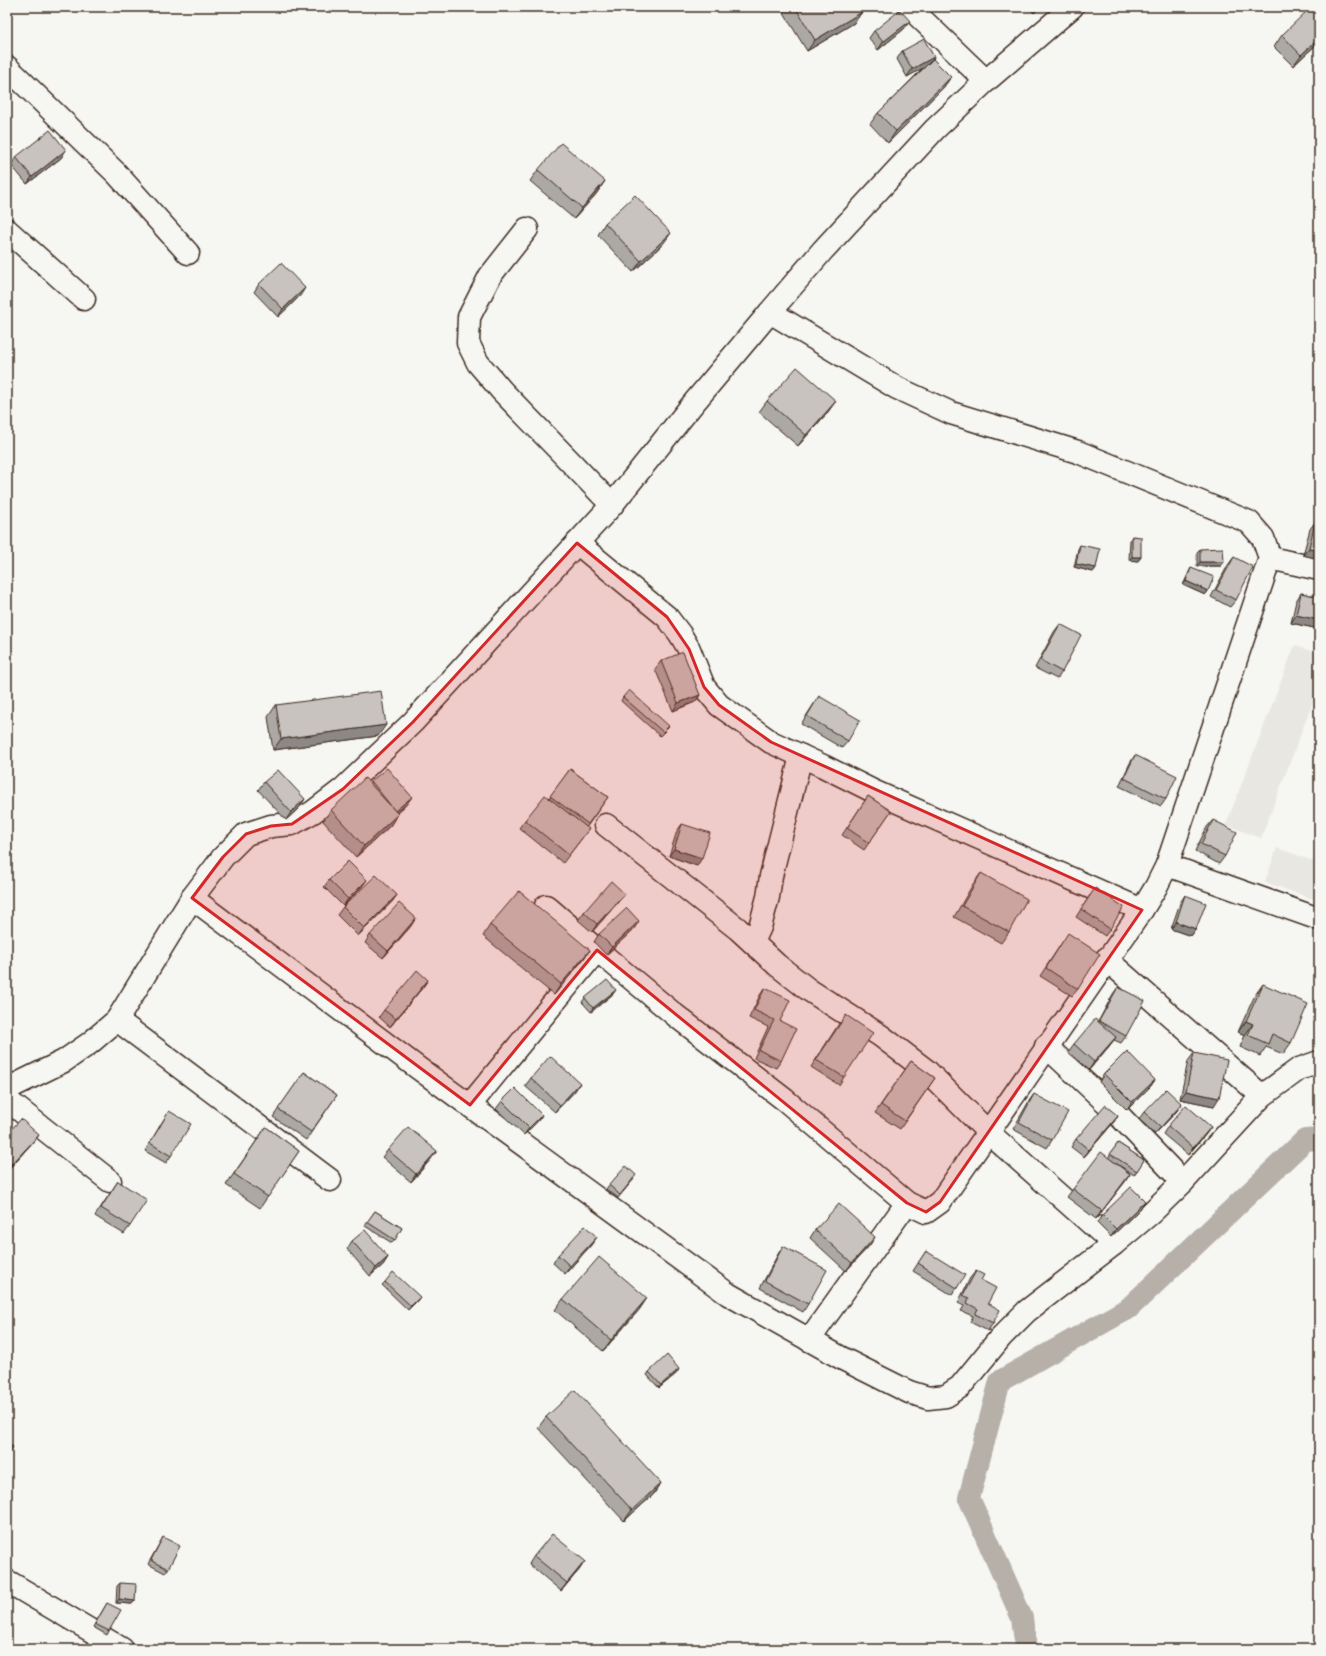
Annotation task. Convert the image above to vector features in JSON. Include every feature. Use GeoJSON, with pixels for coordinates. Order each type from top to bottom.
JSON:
{"type":"FeatureCollection","features":[{"type":"Feature","properties":{"kind":"street"},"geometry":{"type":"LineString","coordinates":[[909,7],[986,81]]}},
{"type":"Feature","properties":{"kind":"street"},"geometry":{"type":"LineString","coordinates":[[7,1089],[64,1061],[90,1043],[117,1020],[192,898],[223,857],[246,834],[270,826],[292,824],[313,812],[343,789],[413,722],[612,505],[692,405],[823,250],[935,129],[986,81],[1072,7]]}},
{"type":"Feature","properties":{"kind":"street"},"geometry":{"type":"LineString","coordinates":[[7,67],[116,173],[188,253]]}},
{"type":"Feature","properties":{"kind":"street"},"geometry":{"type":"LineString","coordinates":[[527,229],[490,276],[469,317],[468,343],[478,363],[502,391],[612,505]]}},
{"type":"Feature","properties":{"kind":"street"},"geometry":{"type":"LineString","coordinates":[[7,230],[84,299]]}},
{"type":"Feature","properties":{"kind":"street"},"geometry":{"type":"LineString","coordinates":[[546,906],[674,1015],[785,1100],[907,1203],[926,1212],[940,1202],[989,1133],[1046,1046],[1142,910],[1167,865],[1270,558],[1264,538],[1249,522],[1078,452],[951,413],[897,388],[770,312]]}},
{"type":"Feature","properties":{"kind":"street"},"geometry":{"type":"LineString","coordinates":[[577,543],[667,617],[689,649],[704,686],[718,705],[771,742],[873,791],[1142,910]]}},
{"type":"Feature","properties":{"kind":"street"},"geometry":{"type":"LineString","coordinates":[[1270,558],[1319,569]]}},
{"type":"Feature","properties":{"kind":"street"},"geometry":{"type":"LineString","coordinates":[[753,942],[760,927],[768,897],[771,876],[801,756]]}},
{"type":"Feature","properties":{"kind":"street"},"geometry":{"type":"LineString","coordinates":[[606,825],[738,929],[777,965],[808,990],[880,1036],[927,1071],[989,1133],[1114,1244]]}},
{"type":"Feature","properties":{"kind":"street"},"geometry":{"type":"LineString","coordinates":[[1167,865],[1319,919]]}},
{"type":"Feature","properties":{"kind":"street"},"geometry":{"type":"LineString","coordinates":[[192,898],[418,1068],[728,1294],[846,1360],[909,1392],[928,1398],[946,1396],[960,1387],[1001,1337],[1027,1311],[1114,1244],[1151,1213],[1183,1182],[1262,1096],[1299,1068],[1319,1062]]}},
{"type":"Feature","properties":{"kind":"street"},"geometry":{"type":"LineString","coordinates":[[470,1105],[597,950]]}},
{"type":"Feature","properties":{"kind":"street"},"geometry":{"type":"LineString","coordinates":[[1106,959],[1262,1096]]}},
{"type":"Feature","properties":{"kind":"street"},"geometry":{"type":"LineString","coordinates":[[117,1020],[330,1180]]}},
{"type":"Feature","properties":{"kind":"street"},"geometry":{"type":"LineString","coordinates":[[1046,1046],[1112,1108],[1183,1182]]}},
{"type":"Feature","properties":{"kind":"street"},"geometry":{"type":"LineString","coordinates":[[7,1100],[110,1181]]}},
{"type":"Feature","properties":{"kind":"street"},"geometry":{"type":"LineString","coordinates":[[809,1340],[907,1203]]}},
{"type":"Feature","properties":{"kind":"street"},"geometry":{"type":"LineString","coordinates":[[9,1586],[122,1649]]}},
{"type":"Feature","properties":{"kind":"highlighted area"},"geometry":{"type":"Polygon","coordinates":[[[577,543],[667,617],[689,649],[704,687],[719,705],[771,742],[1142,910],[940,1202],[926,1212],[907,1203],[597,950],[470,1105],[192,898],[223,857],[246,834],[271,826],[292,824],[343,789],[413,722],[577,543]]]}},
{"type":"Feature","properties":{"kind":"shaded area"},"geometry":{"type":"Polygon","coordinates":[[[1295,645],[1319,654],[1319,686],[1261,838],[1226,825],[1295,645]]]}},
{"type":"Feature","properties":{"kind":"shaded area"},"geometry":{"type":"Polygon","coordinates":[[[1277,848],[1319,863],[1319,901],[1265,882],[1277,848]]]}},
{"type":"Feature","properties":{"kind":"building"},"geometry":{"type":"Polygon","coordinates":[[[795,7],[859,7],[862,12],[815,40],[795,7]]]}},
{"type":"Feature","properties":{"kind":"building"},"geometry":{"type":"Polygon","coordinates":[[[1311,7],[1319,7],[1319,38],[1301,55],[1282,35],[1311,7]]]}},
{"type":"Feature","properties":{"kind":"building"},"geometry":{"type":"Polygon","coordinates":[[[900,10],[910,21],[883,42],[874,31],[900,10]]]}},
{"type":"Feature","properties":{"kind":"building"},"geometry":{"type":"Polygon","coordinates":[[[924,39],[934,57],[912,69],[902,51],[924,39]]]}},
{"type":"Feature","properties":{"kind":"building"},"geometry":{"type":"Polygon","coordinates":[[[933,59],[951,77],[896,131],[878,113],[933,59]]]}},
{"type":"Feature","properties":{"kind":"building"},"geometry":{"type":"Polygon","coordinates":[[[50,130],[66,150],[32,177],[16,157],[50,130]]]}},
{"type":"Feature","properties":{"kind":"building"},"geometry":{"type":"Polygon","coordinates":[[[561,143],[605,181],[582,208],[538,170],[561,143]]]}},
{"type":"Feature","properties":{"kind":"building"},"geometry":{"type":"Polygon","coordinates":[[[635,195],[671,233],[641,261],[605,223],[635,195]]]}},
{"type":"Feature","properties":{"kind":"building"},"geometry":{"type":"Polygon","coordinates":[[[281,263],[305,288],[283,309],[259,284],[281,263]]]}},
{"type":"Feature","properties":{"kind":"building"},"geometry":{"type":"Polygon","coordinates":[[[797,367],[836,401],[806,435],[767,401],[797,367]]]}},
{"type":"Feature","properties":{"kind":"building"},"geometry":{"type":"Polygon","coordinates":[[[1315,522],[1319,523],[1319,550],[1309,548],[1315,522]]]}},
{"type":"Feature","properties":{"kind":"building"},"geometry":{"type":"Polygon","coordinates":[[[1132,536],[1141,537],[1141,557],[1132,557],[1132,536]]]}},
{"type":"Feature","properties":{"kind":"building"},"geometry":{"type":"Polygon","coordinates":[[[1080,545],[1100,549],[1096,568],[1076,564],[1080,545]]]}},
{"type":"Feature","properties":{"kind":"building"},"geometry":{"type":"Polygon","coordinates":[[[1223,548],[1224,562],[1200,562],[1200,549],[1223,548]]]}},
{"type":"Feature","properties":{"kind":"building"},"geometry":{"type":"Polygon","coordinates":[[[1234,557],[1253,567],[1236,600],[1216,590],[1234,557]]]}},
{"type":"Feature","properties":{"kind":"building"},"geometry":{"type":"Polygon","coordinates":[[[1191,568],[1214,577],[1208,591],[1186,581],[1191,568]]]}},
{"type":"Feature","properties":{"kind":"building"},"geometry":{"type":"Polygon","coordinates":[[[1301,593],[1319,597],[1319,620],[1296,615],[1301,593]]]}},
{"type":"Feature","properties":{"kind":"building"},"geometry":{"type":"Polygon","coordinates":[[[1060,624],[1081,635],[1062,672],[1040,660],[1060,624]]]}},
{"type":"Feature","properties":{"kind":"building"},"geometry":{"type":"Polygon","coordinates":[[[683,652],[700,695],[678,703],[661,661],[683,652]]]}},
{"type":"Feature","properties":{"kind":"building"},"geometry":{"type":"Polygon","coordinates":[[[629,690],[669,726],[663,732],[623,697],[629,690]]]}},
{"type":"Feature","properties":{"kind":"building"},"geometry":{"type":"Polygon","coordinates":[[[381,691],[386,725],[281,739],[276,705],[381,691]]]}},
{"type":"Feature","properties":{"kind":"building"},"geometry":{"type":"Polygon","coordinates":[[[819,696],[860,720],[848,741],[807,716],[819,696]]]}},
{"type":"Feature","properties":{"kind":"building"},"geometry":{"type":"Polygon","coordinates":[[[1135,755],[1177,776],[1166,799],[1124,778],[1135,755]]]}},
{"type":"Feature","properties":{"kind":"building"},"geometry":{"type":"Polygon","coordinates":[[[387,768],[412,797],[395,811],[371,781],[387,768]]]}},
{"type":"Feature","properties":{"kind":"building"},"geometry":{"type":"Polygon","coordinates":[[[570,769],[608,797],[588,824],[550,796],[570,769]]]}},
{"type":"Feature","properties":{"kind":"building"},"geometry":{"type":"Polygon","coordinates":[[[278,770],[305,799],[291,812],[264,782],[278,770]]]}},
{"type":"Feature","properties":{"kind":"building"},"geometry":{"type":"Polygon","coordinates":[[[365,778],[398,814],[364,846],[331,810],[365,778]]]}},
{"type":"Feature","properties":{"kind":"building"},"geometry":{"type":"Polygon","coordinates":[[[545,795],[589,829],[569,855],[525,820],[545,795]]]}},
{"type":"Feature","properties":{"kind":"building"},"geometry":{"type":"Polygon","coordinates":[[[868,796],[891,811],[869,843],[847,828],[868,796]]]}},
{"type":"Feature","properties":{"kind":"building"},"geometry":{"type":"Polygon","coordinates":[[[1213,820],[1237,832],[1225,856],[1201,844],[1213,820]]]}},
{"type":"Feature","properties":{"kind":"building"},"geometry":{"type":"Polygon","coordinates":[[[682,824],[710,833],[702,858],[674,849],[682,824]]]}},
{"type":"Feature","properties":{"kind":"building"},"geometry":{"type":"Polygon","coordinates":[[[348,861],[367,880],[348,899],[329,880],[348,861]]]}},
{"type":"Feature","properties":{"kind":"building"},"geometry":{"type":"Polygon","coordinates":[[[981,873],[1027,899],[1009,932],[962,906],[981,873]]]}},
{"type":"Feature","properties":{"kind":"building"},"geometry":{"type":"Polygon","coordinates":[[[376,875],[397,895],[364,928],[343,907],[376,875]]]}},
{"type":"Feature","properties":{"kind":"building"},"geometry":{"type":"Polygon","coordinates":[[[611,881],[625,894],[597,924],[584,912],[611,881]]]}},
{"type":"Feature","properties":{"kind":"building"},"geometry":{"type":"Polygon","coordinates":[[[1095,888],[1124,907],[1110,929],[1081,909],[1095,888]]]}},
{"type":"Feature","properties":{"kind":"building"},"geometry":{"type":"Polygon","coordinates":[[[519,891],[590,950],[561,984],[490,925],[519,891]]]}},
{"type":"Feature","properties":{"kind":"building"},"geometry":{"type":"Polygon","coordinates":[[[1185,895],[1206,903],[1196,929],[1176,922],[1185,895]]]}},
{"type":"Feature","properties":{"kind":"building"},"geometry":{"type":"Polygon","coordinates":[[[399,903],[416,918],[388,951],[370,935],[399,903]]]}},
{"type":"Feature","properties":{"kind":"building"},"geometry":{"type":"Polygon","coordinates":[[[627,908],[639,921],[612,947],[599,934],[627,908]]]}},
{"type":"Feature","properties":{"kind":"building"},"geometry":{"type":"Polygon","coordinates":[[[1068,933],[1100,954],[1078,989],[1046,968],[1068,933]]]}},
{"type":"Feature","properties":{"kind":"building"},"geometry":{"type":"Polygon","coordinates":[[[417,970],[428,980],[396,1019],[384,1010],[417,970]]]}},
{"type":"Feature","properties":{"kind":"building"},"geometry":{"type":"Polygon","coordinates":[[[607,980],[616,990],[593,1008],[585,998],[607,980]]]}},
{"type":"Feature","properties":{"kind":"building"},"geometry":{"type":"Polygon","coordinates":[[[1263,984],[1308,1004],[1291,1043],[1272,1034],[1268,1044],[1248,1035],[1253,1024],[1246,1021],[1263,984]]]}},
{"type":"Feature","properties":{"kind":"building"},"geometry":{"type":"Polygon","coordinates":[[[1118,987],[1145,1001],[1126,1036],[1099,1021],[1118,987]]]}},
{"type":"Feature","properties":{"kind":"building"},"geometry":{"type":"Polygon","coordinates":[[[765,988],[790,1000],[780,1021],[796,1029],[781,1061],[759,1050],[774,1020],[754,1010],[765,988]]]}},
{"type":"Feature","properties":{"kind":"building"},"geometry":{"type":"Polygon","coordinates":[[[846,1015],[873,1033],[844,1077],[816,1060],[846,1015]]]}},
{"type":"Feature","properties":{"kind":"building"},"geometry":{"type":"Polygon","coordinates":[[[1095,1019],[1116,1037],[1094,1062],[1074,1044],[1095,1019]]]}},
{"type":"Feature","properties":{"kind":"building"},"geometry":{"type":"Polygon","coordinates":[[[1127,1051],[1155,1080],[1132,1102],[1104,1074],[1127,1051]]]}},
{"type":"Feature","properties":{"kind":"building"},"geometry":{"type":"Polygon","coordinates":[[[1194,1053],[1227,1060],[1219,1098],[1186,1091],[1194,1053]]]}},
{"type":"Feature","properties":{"kind":"building"},"geometry":{"type":"Polygon","coordinates":[[[550,1056],[580,1083],[560,1105],[531,1078],[550,1056]]]}},
{"type":"Feature","properties":{"kind":"building"},"geometry":{"type":"Polygon","coordinates":[[[911,1061],[935,1078],[905,1121],[881,1105],[911,1061]]]}},
{"type":"Feature","properties":{"kind":"building"},"geometry":{"type":"Polygon","coordinates":[[[304,1072],[337,1095],[311,1132],[278,1109],[304,1072]]]}},
{"type":"Feature","properties":{"kind":"building"},"geometry":{"type":"Polygon","coordinates":[[[515,1088],[542,1115],[529,1128],[502,1101],[515,1088]]]}},
{"type":"Feature","properties":{"kind":"building"},"geometry":{"type":"Polygon","coordinates":[[[1166,1089],[1182,1104],[1161,1127],[1144,1112],[1166,1089]]]}},
{"type":"Feature","properties":{"kind":"building"},"geometry":{"type":"Polygon","coordinates":[[[1034,1094],[1068,1112],[1052,1140],[1019,1122],[1034,1094]]]}},
{"type":"Feature","properties":{"kind":"building"},"geometry":{"type":"Polygon","coordinates":[[[1105,1105],[1118,1116],[1089,1150],[1076,1139],[1105,1105]]]}},
{"type":"Feature","properties":{"kind":"building"},"geometry":{"type":"Polygon","coordinates":[[[1186,1105],[1211,1127],[1193,1148],[1168,1126],[1186,1105]]]}},
{"type":"Feature","properties":{"kind":"building"},"geometry":{"type":"Polygon","coordinates":[[[169,1111],[191,1124],[171,1156],[150,1143],[169,1111]]]}},
{"type":"Feature","properties":{"kind":"building"},"geometry":{"type":"Polygon","coordinates":[[[21,1119],[39,1135],[12,1164],[7,1159],[7,1134],[21,1119]]]}},
{"type":"Feature","properties":{"kind":"building"},"geometry":{"type":"Polygon","coordinates":[[[266,1127],[299,1151],[268,1197],[234,1174],[266,1127]]]}},
{"type":"Feature","properties":{"kind":"building"},"geometry":{"type":"Polygon","coordinates":[[[408,1127],[437,1151],[416,1174],[388,1150],[408,1127]]]}},
{"type":"Feature","properties":{"kind":"building"},"geometry":{"type":"Polygon","coordinates":[[[1118,1143],[1144,1160],[1137,1171],[1110,1154],[1118,1143]]]}},
{"type":"Feature","properties":{"kind":"building"},"geometry":{"type":"Polygon","coordinates":[[[1101,1152],[1130,1174],[1102,1211],[1073,1189],[1101,1152]]]}},
{"type":"Feature","properties":{"kind":"building"},"geometry":{"type":"Polygon","coordinates":[[[626,1166],[636,1175],[620,1195],[609,1185],[626,1166]]]}},
{"type":"Feature","properties":{"kind":"building"},"geometry":{"type":"Polygon","coordinates":[[[118,1181],[147,1200],[130,1226],[101,1208],[118,1181]]]}},
{"type":"Feature","properties":{"kind":"building"},"geometry":{"type":"Polygon","coordinates":[[[1131,1187],[1145,1201],[1116,1229],[1102,1215],[1131,1187]]]}},
{"type":"Feature","properties":{"kind":"building"},"geometry":{"type":"Polygon","coordinates":[[[839,1204],[875,1237],[852,1263],[815,1230],[839,1204]]]}},
{"type":"Feature","properties":{"kind":"building"},"geometry":{"type":"Polygon","coordinates":[[[375,1211],[402,1228],[395,1240],[367,1222],[375,1211]]]}},
{"type":"Feature","properties":{"kind":"building"},"geometry":{"type":"Polygon","coordinates":[[[585,1226],[597,1237],[570,1266],[558,1255],[585,1226]]]}},
{"type":"Feature","properties":{"kind":"building"},"geometry":{"type":"Polygon","coordinates":[[[365,1230],[388,1257],[376,1268],[352,1241],[365,1230]]]}},
{"type":"Feature","properties":{"kind":"building"},"geometry":{"type":"Polygon","coordinates":[[[783,1246],[827,1270],[808,1304],[765,1281],[783,1246]]]}},
{"type":"Feature","properties":{"kind":"building"},"geometry":{"type":"Polygon","coordinates":[[[926,1251],[965,1275],[957,1288],[918,1263],[926,1251]]]}},
{"type":"Feature","properties":{"kind":"building"},"geometry":{"type":"Polygon","coordinates":[[[599,1257],[647,1298],[611,1340],[563,1299],[599,1257]]]}},
{"type":"Feature","properties":{"kind":"building"},"geometry":{"type":"Polygon","coordinates":[[[976,1271],[984,1275],[981,1280],[996,1288],[988,1303],[1000,1310],[993,1323],[975,1314],[978,1309],[967,1303],[969,1298],[963,1295],[976,1271]]]}},
{"type":"Feature","properties":{"kind":"building"},"geometry":{"type":"Polygon","coordinates":[[[393,1272],[420,1297],[411,1306],[385,1282],[393,1272]]]}},
{"type":"Feature","properties":{"kind":"building"},"geometry":{"type":"Polygon","coordinates":[[[667,1355],[679,1369],[661,1385],[649,1372],[667,1355]]]}},
{"type":"Feature","properties":{"kind":"building"},"geometry":{"type":"Polygon","coordinates":[[[575,1390],[661,1483],[632,1510],[546,1417],[575,1390]]]}},
{"type":"Feature","properties":{"kind":"building"},"geometry":{"type":"Polygon","coordinates":[[[7,1443],[13,1447],[7,1455],[7,1443]]]}},
{"type":"Feature","properties":{"kind":"building"},"geometry":{"type":"Polygon","coordinates":[[[552,1534],[585,1561],[567,1583],[534,1556],[552,1534]]]}},
{"type":"Feature","properties":{"kind":"building"},"geometry":{"type":"Polygon","coordinates":[[[163,1537],[180,1546],[168,1569],[151,1560],[163,1537]]]}},
{"type":"Feature","properties":{"kind":"building"},"geometry":{"type":"Polygon","coordinates":[[[120,1583],[136,1584],[135,1601],[119,1599],[120,1583]]]}},
{"type":"Feature","properties":{"kind":"building"},"geometry":{"type":"Polygon","coordinates":[[[107,1603],[121,1610],[109,1631],[95,1624],[107,1603]]]}},
{"type":"Feature","properties":{"kind":"waterway"},"geometry":{"type":"LineString","coordinates":[[1026,1649],[1022,1618],[969,1498],[1000,1381],[1129,1308],[1305,1140],[1319,1139]]}}]}
